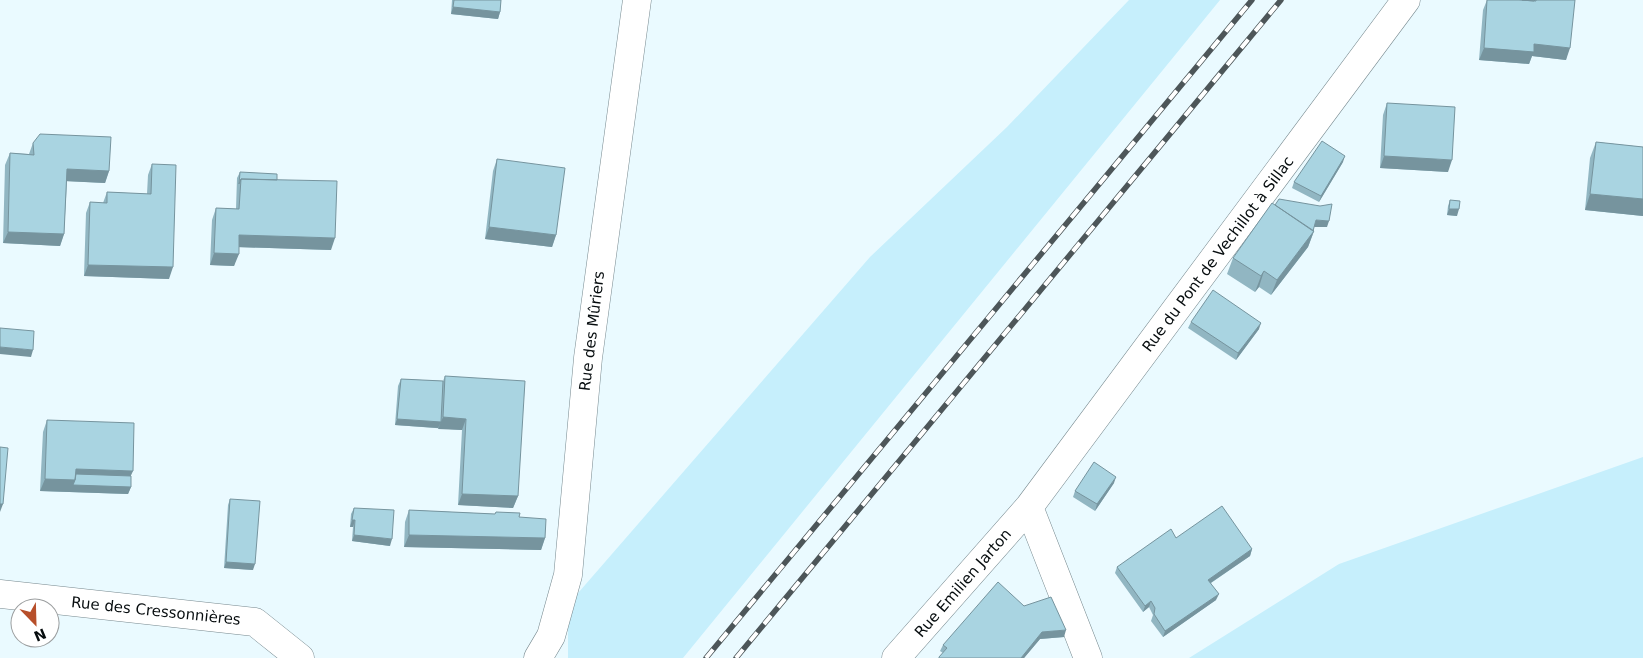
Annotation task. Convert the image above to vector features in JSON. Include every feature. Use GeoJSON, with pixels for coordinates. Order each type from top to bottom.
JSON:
{"type":"FeatureCollection","features":[{"type":"Feature","properties":{"kind":"street","name":"Rue des Mûriers"},"geometry":{"type":"LineString","coordinates":[[538,658],[551,636],[568,575],[588,358],[637,0]]}},
{"type":"Feature","properties":{"kind":"street","name":"Rue du Pont de Vechillot à Sillac"},"geometry":{"type":"LineString","coordinates":[[1029,507],[1406,0]]}},
{"type":"Feature","properties":{"kind":"street","name":"Rue Emilien Jarton"},"geometry":{"type":"LineString","coordinates":[[896,658],[1029,507]]}},
{"type":"Feature","properties":{"kind":"street"},"geometry":{"type":"LineString","coordinates":[[1029,507],[1088,658]]}},
{"type":"Feature","properties":{"kind":"street","name":"Rue des Cressonnières"},"geometry":{"type":"LineString","coordinates":[[0,594],[255,622],[300,658]]}},
{"type":"Feature","properties":{"kind":"shaded area"},"geometry":{"type":"Polygon","coordinates":[[[1129,0],[1220,0],[683,658],[568,658],[568,628],[572,600],[870,257],[1007,127],[1129,0]]]}},
{"type":"Feature","properties":{"kind":"shaded area"},"geometry":{"type":"Polygon","coordinates":[[[1643,457],[1643,658],[1189,658],[1339,564],[1643,457]]]}},
{"type":"Feature","properties":{"kind":"building"},"geometry":{"type":"Polygon","coordinates":[[[454,0],[501,0],[500,12],[453,7],[454,0]]]}},
{"type":"Feature","properties":{"kind":"building"},"geometry":{"type":"Polygon","coordinates":[[[1487,0],[1575,0],[1570,48],[1534,44],[1534,52],[1484,48],[1487,0]]]}},
{"type":"Feature","properties":{"kind":"building"},"geometry":{"type":"Polygon","coordinates":[[[1387,103],[1455,107],[1452,160],[1384,156],[1387,103]]]}},
{"type":"Feature","properties":{"kind":"building"},"geometry":{"type":"Polygon","coordinates":[[[40,134],[111,137],[109,171],[67,169],[64,234],[8,232],[10,153],[34,155],[33,143],[40,134]]]}},
{"type":"Feature","properties":{"kind":"building"},"geometry":{"type":"Polygon","coordinates":[[[1322,141],[1345,156],[1321,196],[1294,182],[1322,141]]]}},
{"type":"Feature","properties":{"kind":"building"},"geometry":{"type":"Polygon","coordinates":[[[1596,142],[1643,147],[1643,199],[1590,194],[1596,142]]]}},
{"type":"Feature","properties":{"kind":"building"},"geometry":{"type":"Polygon","coordinates":[[[497,159],[565,168],[556,235],[489,227],[497,159]]]}},
{"type":"Feature","properties":{"kind":"building"},"geometry":{"type":"Polygon","coordinates":[[[152,164],[176,165],[173,267],[88,265],[90,202],[107,203],[107,192],[151,194],[152,164]]]}},
{"type":"Feature","properties":{"kind":"building"},"geometry":{"type":"Polygon","coordinates":[[[240,172],[277,174],[277,180],[241,179],[239,184],[240,172]]]}},
{"type":"Feature","properties":{"kind":"building"},"geometry":{"type":"Polygon","coordinates":[[[241,179],[337,181],[335,238],[239,235],[239,254],[214,253],[216,208],[239,209],[241,179]]]}},
{"type":"Feature","properties":{"kind":"building"},"geometry":{"type":"Polygon","coordinates":[[[1279,199],[1320,206],[1332,204],[1329,221],[1316,220],[1313,231],[1275,205],[1279,199]]]}},
{"type":"Feature","properties":{"kind":"building"},"geometry":{"type":"Polygon","coordinates":[[[1450,200],[1460,201],[1459,209],[1449,209],[1450,200]]]}},
{"type":"Feature","properties":{"kind":"building"},"geometry":{"type":"Polygon","coordinates":[[[1272,203],[1314,231],[1277,280],[1264,271],[1261,276],[1233,258],[1272,203]]]}},
{"type":"Feature","properties":{"kind":"building"},"geometry":{"type":"Polygon","coordinates":[[[1213,290],[1261,323],[1238,353],[1191,322],[1213,290]]]}},
{"type":"Feature","properties":{"kind":"building"},"geometry":{"type":"Polygon","coordinates":[[[0,328],[34,331],[33,350],[0,347],[0,328]]]}},
{"type":"Feature","properties":{"kind":"building"},"geometry":{"type":"Polygon","coordinates":[[[445,376],[525,381],[518,496],[462,494],[466,419],[443,417],[445,376]]]}},
{"type":"Feature","properties":{"kind":"building"},"geometry":{"type":"Polygon","coordinates":[[[401,379],[443,381],[441,422],[397,419],[401,379]]]}},
{"type":"Feature","properties":{"kind":"building"},"geometry":{"type":"Polygon","coordinates":[[[47,420],[134,423],[133,471],[76,469],[75,480],[45,479],[47,420]]]}},
{"type":"Feature","properties":{"kind":"building"},"geometry":{"type":"Polygon","coordinates":[[[0,447],[8,448],[3,504],[0,504],[0,447]]]}},
{"type":"Feature","properties":{"kind":"building"},"geometry":{"type":"Polygon","coordinates":[[[1094,462],[1116,477],[1097,504],[1075,491],[1094,462]]]}},
{"type":"Feature","properties":{"kind":"building"},"geometry":{"type":"Polygon","coordinates":[[[76,474],[131,476],[131,487],[73,485],[76,474]]]}},
{"type":"Feature","properties":{"kind":"building"},"geometry":{"type":"Polygon","coordinates":[[[230,499],[260,501],[255,564],[226,562],[230,499]]]}},
{"type":"Feature","properties":{"kind":"building"},"geometry":{"type":"Polygon","coordinates":[[[1222,506],[1252,549],[1208,580],[1219,594],[1165,631],[1154,614],[1155,608],[1151,601],[1145,606],[1117,567],[1171,529],[1176,538],[1222,506]]]}},
{"type":"Feature","properties":{"kind":"building"},"geometry":{"type":"Polygon","coordinates":[[[354,508],[394,510],[392,539],[354,535],[355,520],[352,520],[354,508]]]}},
{"type":"Feature","properties":{"kind":"building"},"geometry":{"type":"Polygon","coordinates":[[[409,510],[495,514],[496,512],[520,513],[519,517],[546,519],[545,538],[409,535],[409,510]]]}},
{"type":"Feature","properties":{"kind":"building"},"geometry":{"type":"Polygon","coordinates":[[[998,582],[1024,606],[1051,597],[1066,630],[1042,632],[1021,658],[939,658],[947,648],[943,645],[998,582]]]}},
{"type":"Feature","properties":{"kind":"railway"},"geometry":{"type":"LineString","coordinates":[[706,658],[1252,0]]}},
{"type":"Feature","properties":{"kind":"railway"},"geometry":{"type":"LineString","coordinates":[[736,658],[1281,0]]}}]}
